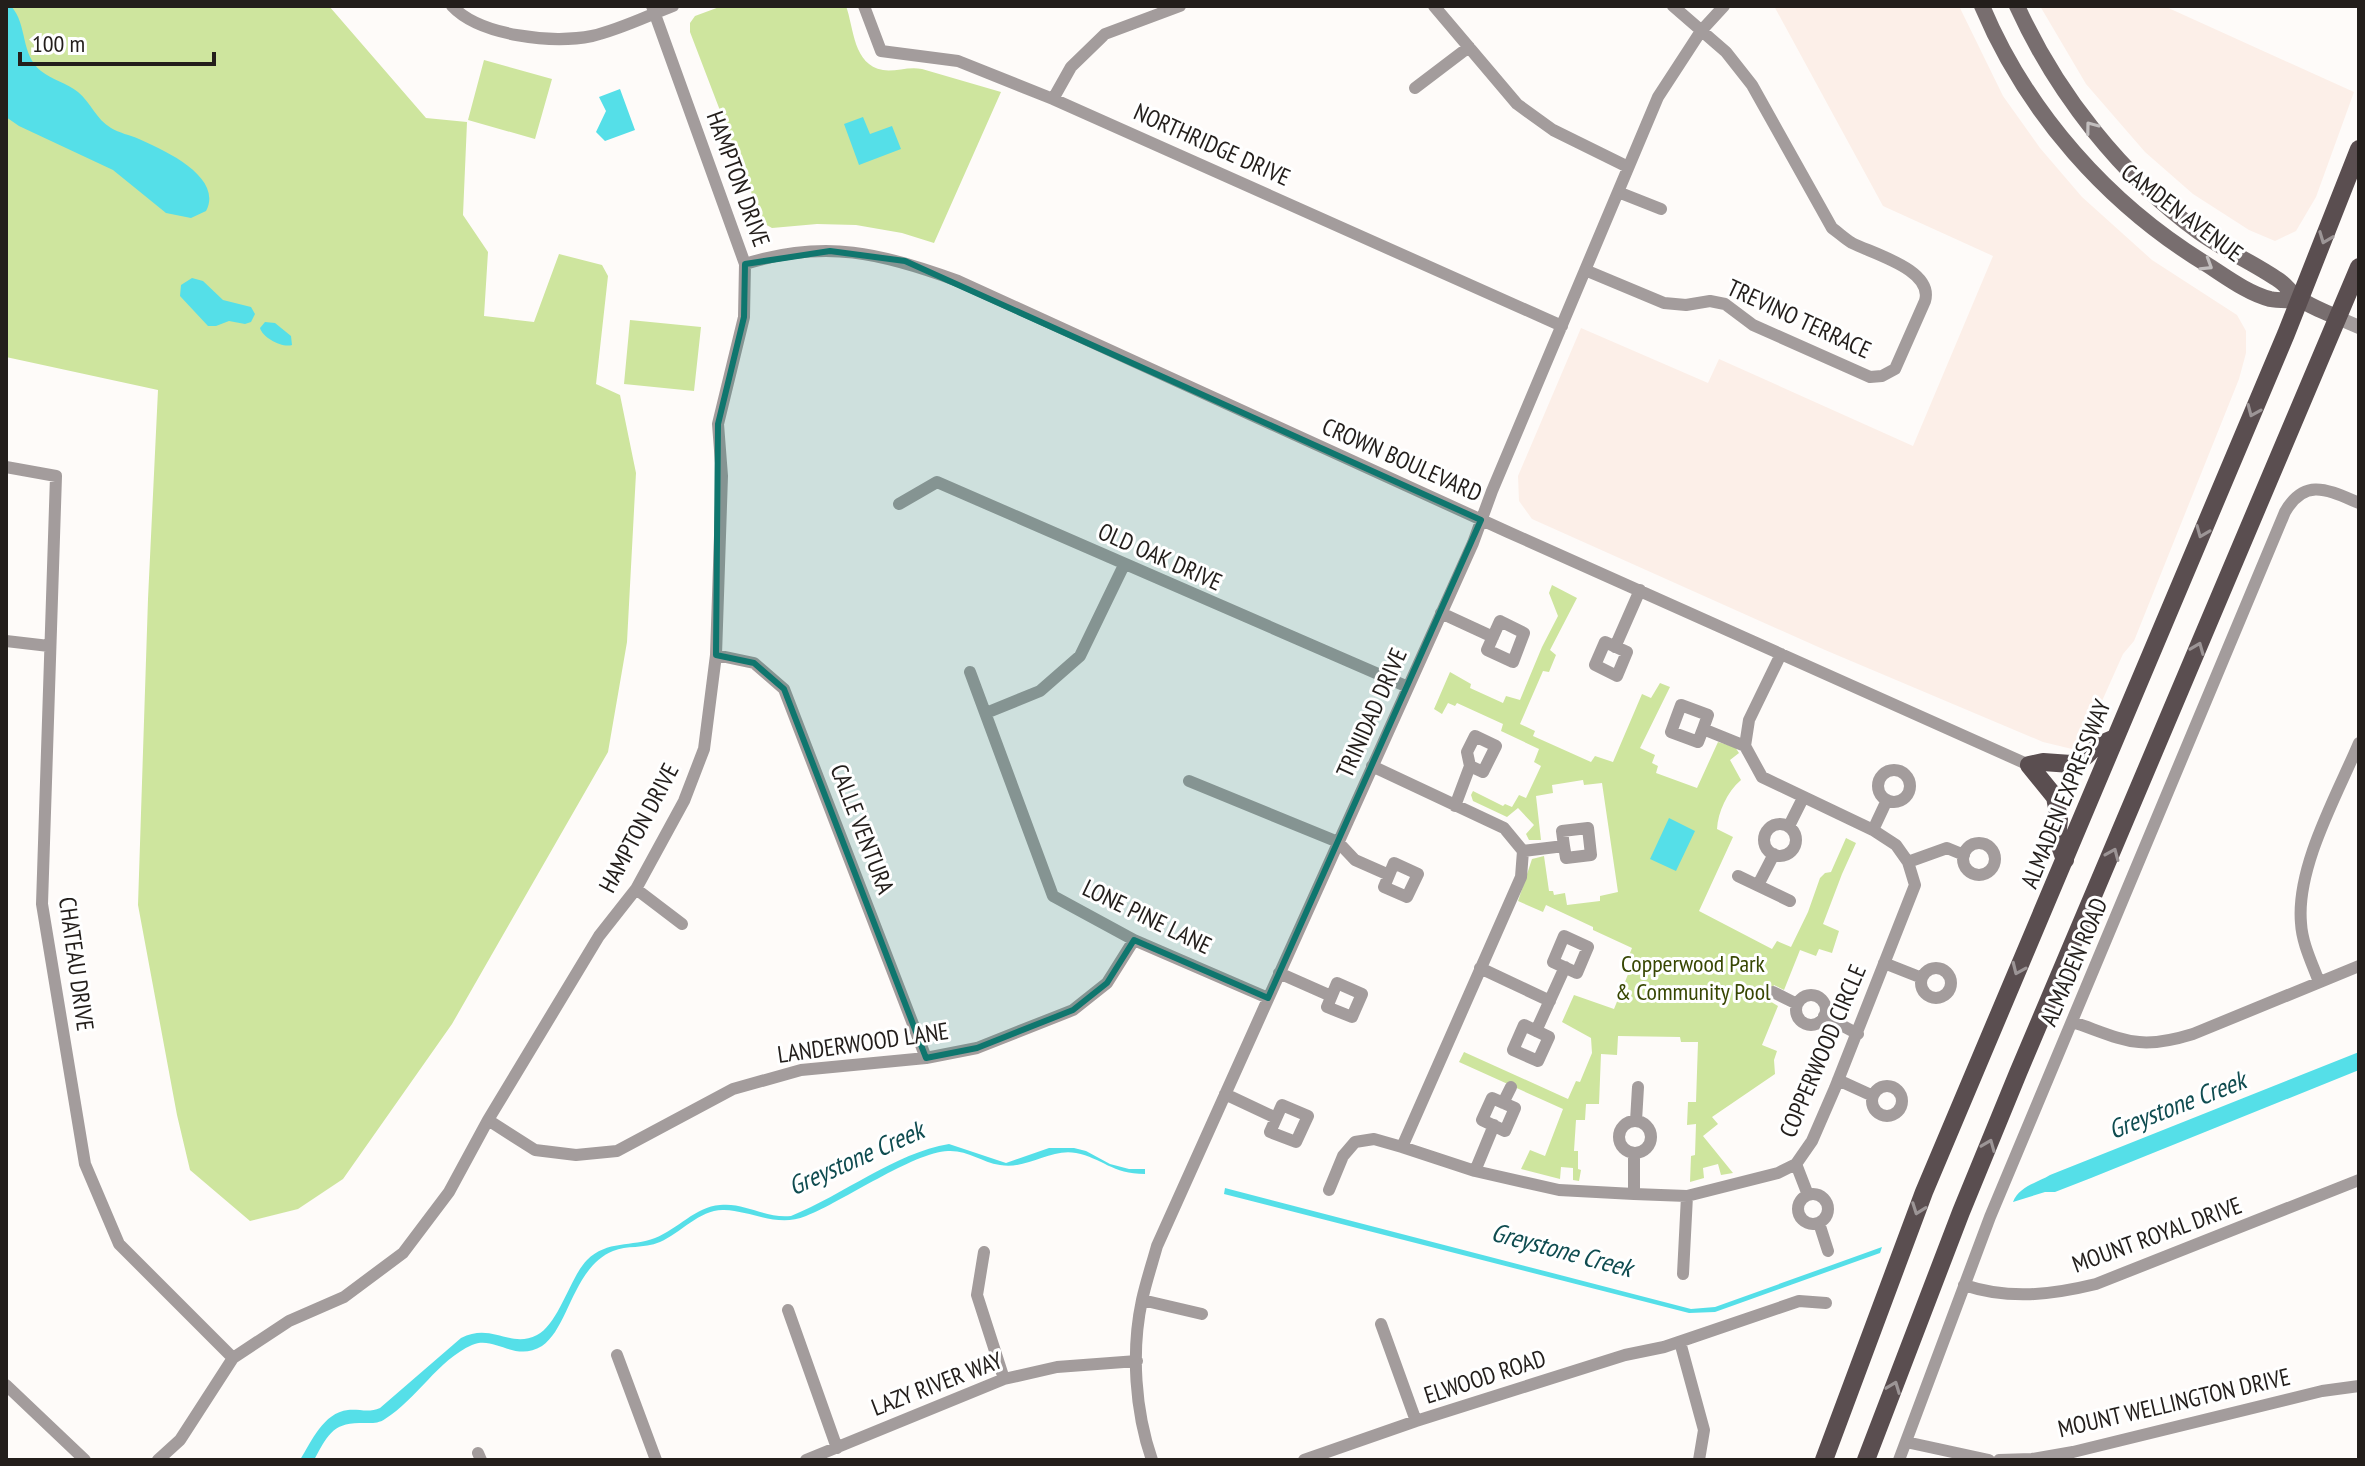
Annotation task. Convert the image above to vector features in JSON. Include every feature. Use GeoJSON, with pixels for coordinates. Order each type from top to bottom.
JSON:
{"type":"FeatureCollection","features":[{"type":"Feature","properties":{"kind":"main road","name":"CAMDEN AVENUE"},"geometry":{"type":"LineString","coordinates":[[1982,6],[2003,50],[2047,118],[2109,192],[2177,246],[2238,284],[2271,299],[2300,300]]}},
{"type":"Feature","properties":{"kind":"main road","name":"CAMDEN AVENUE"},"geometry":{"type":"LineString","coordinates":[[2017,6],[2053,71],[2102,141],[2151,191],[2226,251],[2278,279],[2300,300],[2338,318]]}},
{"type":"Feature","properties":{"kind":"main road","name":"ALMADEN EXPRESSWAY"},"geometry":{"type":"LineString","coordinates":[[1824,1460],[1924,1192],[2300,300],[2359,149]]}},
{"type":"Feature","properties":{"kind":"main road"},"geometry":{"type":"LineString","coordinates":[[1866,1460],[2001,1115],[2359,267]]}},
{"type":"Feature","properties":{"kind":"main road"},"geometry":{"type":"LineString","coordinates":[[2029,765],[2043,762],[2071,764],[2096,746],[2115,738]]}},
{"type":"Feature","properties":{"kind":"main road"},"geometry":{"type":"LineString","coordinates":[[2029,765],[2050,787],[2055,797],[2059,819],[2057,838],[2065,860]]}},
{"type":"Feature","properties":{"kind":"street"},"geometry":{"type":"LineString","coordinates":[[452,6],[466,19],[495,32],[562,39],[603,33],[654,9],[673,6]]}},
{"type":"Feature","properties":{"kind":"street","name":"NORTHRIDGE DRIVE"},"geometry":{"type":"LineString","coordinates":[[864,6],[881,51],[958,61],[1053,99],[1562,326]]}},
{"type":"Feature","properties":{"kind":"street"},"geometry":{"type":"LineString","coordinates":[[1053,99],[1071,67],[1105,34],[1180,6]]}},
{"type":"Feature","properties":{"kind":"street"},"geometry":{"type":"LineString","coordinates":[[1434,6],[1517,104],[1553,130],[1628,167]]}},
{"type":"Feature","properties":{"kind":"street"},"geometry":{"type":"LineString","coordinates":[[1673,6],[1701,31]]}},
{"type":"Feature","properties":{"kind":"street","name":"TRINIDAD DRIVE"},"geometry":{"type":"LineString","coordinates":[[1152,1460],[1140,1407],[1137,1361],[1142,1300],[1157,1246],[1441,613],[1658,97],[1701,31],[1724,6]]}},
{"type":"Feature","properties":{"kind":"street","name":"HAMPTON DRIVE"},"geometry":{"type":"LineString","coordinates":[[158,1460],[180,1440],[233,1358],[289,1321],[344,1297],[403,1253],[449,1192],[488,1120],[599,936],[636,889],[684,801],[704,749],[716,655],[722,476],[718,424],[744,317],[745,264],[654,9]]}},
{"type":"Feature","properties":{"kind":"street","name":"TREVINO TERRACE"},"geometry":{"type":"LineString","coordinates":[[1585,270],[1664,303],[1686,305],[1710,301],[1725,304],[1753,325],[1870,377],[1882,376],[1895,369],[1925,301],[1923,284],[1914,272],[1849,241],[1832,228],[1752,85],[1726,52],[1701,31]]}},
{"type":"Feature","properties":{"kind":"street"},"geometry":{"type":"LineString","coordinates":[[1415,88],[1469,47]]}},
{"type":"Feature","properties":{"kind":"street"},"geometry":{"type":"LineString","coordinates":[[1618,192],[1661,209]]}},
{"type":"Feature","properties":{"kind":"street","name":"CROWN BOULEVARD"},"geometry":{"type":"LineString","coordinates":[[745,264],[795,253],[830,251],[905,261],[966,285],[2029,765]]}},
{"type":"Feature","properties":{"kind":"street","name":"CAMDEN AVENUE"},"geometry":{"type":"LineString","coordinates":[[2338,318],[2359,327]]}},
{"type":"Feature","properties":{"kind":"street","name":"CHATEAU DRIVE"},"geometry":{"type":"LineString","coordinates":[[6,467],[56,476],[42,904],[85,1164],[119,1244],[233,1358]]}},
{"type":"Feature","properties":{"kind":"street","name":"OLD OAK DRIVE"},"geometry":{"type":"LineString","coordinates":[[899,504],[937,482],[1408,687]]}},
{"type":"Feature","properties":{"kind":"street","name":"ALMADEN ROAD"},"geometry":{"type":"LineString","coordinates":[[1899,1460],[1990,1217],[2285,512],[2305,491],[2328,489],[2359,503]]}},
{"type":"Feature","properties":{"kind":"street"},"geometry":{"type":"LineString","coordinates":[[986,713],[1040,691],[1080,656],[1124,565]]}},
{"type":"Feature","properties":{"kind":"street"},"geometry":{"type":"LineString","coordinates":[[1615,647],[1640,590]]}},
{"type":"Feature","properties":{"kind":"street"},"geometry":{"type":"LineString","coordinates":[[1441,613],[1493,637]]}},
{"type":"Feature","properties":{"kind":"street"},"geometry":{"type":"LineString","coordinates":[[6,641],[49,646]]}},
{"type":"Feature","properties":{"kind":"street"},"geometry":{"type":"LineString","coordinates":[[1781,654],[1749,720],[1745,746],[1762,777],[1873,830],[1896,845],[1908,862],[1947,848],[1964,855]]}},
{"type":"Feature","properties":{"kind":"street","name":"CALLE VENTURA"},"geometry":{"type":"LineString","coordinates":[[716,655],[754,663],[784,689],[926,1058]]}},
{"type":"Feature","properties":{"kind":"street","name":"LONE PINE LANE"},"geometry":{"type":"LineString","coordinates":[[970,672],[1053,896],[1134,940],[1268,998]]}},
{"type":"Feature","properties":{"kind":"street"},"geometry":{"type":"LineString","coordinates":[[1703,729],[1745,746]]}},
{"type":"Feature","properties":{"kind":"street"},"geometry":{"type":"LineString","coordinates":[[2319,982],[2301,924],[2301,891],[2307,866],[2359,743]]}},
{"type":"Feature","properties":{"kind":"street"},"geometry":{"type":"LineString","coordinates":[[1901,772],[1908,758]]}},
{"type":"Feature","properties":{"kind":"street"},"geometry":{"type":"LineString","coordinates":[[1372,766],[1504,828],[1523,851],[1521,877],[1402,1147]]}},
{"type":"Feature","properties":{"kind":"street"},"geometry":{"type":"LineString","coordinates":[[1455,806],[1470,766]]}},
{"type":"Feature","properties":{"kind":"street"},"geometry":{"type":"LineString","coordinates":[[1887,771],[1901,772],[1909,780],[1909,791],[1898,802],[1887,800],[1879,793],[1880,779],[1887,771]]}},
{"type":"Feature","properties":{"kind":"street"},"geometry":{"type":"LineString","coordinates":[[1189,781],[1338,842],[1355,860],[1389,875]]}},
{"type":"Feature","properties":{"kind":"street"},"geometry":{"type":"LineString","coordinates":[[1789,826],[1803,798]]}},
{"type":"Feature","properties":{"kind":"street"},"geometry":{"type":"LineString","coordinates":[[1873,830],[1887,800]]}},
{"type":"Feature","properties":{"kind":"street"},"geometry":{"type":"LineString","coordinates":[[1774,825],[1789,826],[1796,840],[1793,850],[1784,855],[1774,854],[1766,847],[1767,832],[1774,825]]}},
{"type":"Feature","properties":{"kind":"street"},"geometry":{"type":"LineString","coordinates":[[1974,843],[1984,843],[2002,865],[1978,875],[1964,866],[1964,855],[1974,843]]}},
{"type":"Feature","properties":{"kind":"street"},"geometry":{"type":"LineString","coordinates":[[1523,851],[1564,846]]}},
{"type":"Feature","properties":{"kind":"street"},"geometry":{"type":"LineString","coordinates":[[1758,885],[1774,854]]}},
{"type":"Feature","properties":{"kind":"street","name":"COPPERWOOD CIRCLE"},"geometry":{"type":"LineString","coordinates":[[1329,1190],[1343,1156],[1355,1142],[1374,1139],[1475,1171],[1559,1190],[1687,1196],[1778,1173],[1796,1164],[1812,1141],[1858,1034],[1915,885],[1908,862]]}},
{"type":"Feature","properties":{"kind":"street"},"geometry":{"type":"LineString","coordinates":[[1738,876],[1790,901]]}},
{"type":"Feature","properties":{"kind":"street"},"geometry":{"type":"LineString","coordinates":[[636,889],[682,924]]}},
{"type":"Feature","properties":{"kind":"street","name":"LANDERWOOD LANE"},"geometry":{"type":"LineString","coordinates":[[488,1120],[535,1150],[576,1155],[617,1151],[733,1089],[801,1070],[926,1058],[977,1048],[1073,1010],[1107,983],[1134,940]]}},
{"type":"Feature","properties":{"kind":"street"},"geometry":{"type":"LineString","coordinates":[[1884,963],[1922,978]]}},
{"type":"Feature","properties":{"kind":"street"},"geometry":{"type":"LineString","coordinates":[[2073,1022],[2136,1044],[2165,1043],[2359,966]]}},
{"type":"Feature","properties":{"kind":"street"},"geometry":{"type":"LineString","coordinates":[[1536,1031],[1565,967]]}},
{"type":"Feature","properties":{"kind":"street"},"geometry":{"type":"LineString","coordinates":[[1938,967],[1950,976],[1957,988],[1942,997],[1932,998],[1921,988],[1922,978],[1928,970],[1938,967]]}},
{"type":"Feature","properties":{"kind":"street"},"geometry":{"type":"LineString","coordinates":[[1480,968],[1550,1001]]}},
{"type":"Feature","properties":{"kind":"street"},"geometry":{"type":"LineString","coordinates":[[1279,973],[1331,996]]}},
{"type":"Feature","properties":{"kind":"street"},"geometry":{"type":"LineString","coordinates":[[1773,992],[1797,1004]]}},
{"type":"Feature","properties":{"kind":"street"},"geometry":{"type":"LineString","coordinates":[[1807,995],[1816,996],[1824,1002],[1824,1016],[1816,1023],[1807,1024],[1797,1014],[1797,1004],[1807,995]]}},
{"type":"Feature","properties":{"kind":"street"},"geometry":{"type":"LineString","coordinates":[[1824,1016],[1858,1034]]}},
{"type":"Feature","properties":{"kind":"street"},"geometry":{"type":"LineString","coordinates":[[1838,1080],[1873,1096]]}},
{"type":"Feature","properties":{"kind":"street"},"geometry":{"type":"LineString","coordinates":[[1890,1086],[1901,1096],[1901,1106],[1896,1113],[1882,1115],[1875,1109],[1873,1096],[1880,1088],[1890,1086]]}},
{"type":"Feature","properties":{"kind":"street"},"geometry":{"type":"LineString","coordinates":[[1475,1171],[1494,1125],[1505,1131],[1515,1108],[1503,1103],[1511,1087]]}},
{"type":"Feature","properties":{"kind":"street"},"geometry":{"type":"LineString","coordinates":[[1636,1121],[1638,1087]]}},
{"type":"Feature","properties":{"kind":"street"},"geometry":{"type":"LineString","coordinates":[[1225,1094],[1276,1118]]}},
{"type":"Feature","properties":{"kind":"street"},"geometry":{"type":"LineString","coordinates":[[1901,1106],[1915,1111]]}},
{"type":"Feature","properties":{"kind":"street"},"geometry":{"type":"LineString","coordinates":[[1636,1121],[1646,1126],[1650,1136],[1644,1150],[1634,1153],[1621,1146],[1619,1136],[1623,1127],[1636,1121]]}},
{"type":"Feature","properties":{"kind":"street"},"geometry":{"type":"LineString","coordinates":[[1634,1153],[1634,1194]]}},
{"type":"Feature","properties":{"kind":"street"},"geometry":{"type":"LineString","coordinates":[[1796,1164],[1808,1195]]}},
{"type":"Feature","properties":{"kind":"street","name":"MOUNT ROYAL DRIVE"},"geometry":{"type":"LineString","coordinates":[[1964,1285],[2010,1296],[2056,1294],[2096,1284],[2359,1180]]}},
{"type":"Feature","properties":{"kind":"street"},"geometry":{"type":"LineString","coordinates":[[1808,1195],[1822,1197],[1827,1206],[1826,1216],[1819,1223],[1805,1222],[1799,1215],[1800,1201],[1808,1195]]}},
{"type":"Feature","properties":{"kind":"street"},"geometry":{"type":"LineString","coordinates":[[1683,1274],[1687,1196]]}},
{"type":"Feature","properties":{"kind":"street"},"geometry":{"type":"LineString","coordinates":[[1819,1223],[1828,1251]]}},
{"type":"Feature","properties":{"kind":"street"},"geometry":{"type":"LineString","coordinates":[[984,1252],[977,1295],[1004,1379]]}},
{"type":"Feature","properties":{"kind":"street"},"geometry":{"type":"LineString","coordinates":[[1142,1300],[1202,1314]]}},
{"type":"Feature","properties":{"kind":"street","name":"ELWOOD ROAD"},"geometry":{"type":"LineString","coordinates":[[1304,1460],[1416,1421],[1625,1355],[1680,1342],[1799,1301],[1826,1303]]}},
{"type":"Feature","properties":{"kind":"street"},"geometry":{"type":"LineString","coordinates":[[788,1310],[837,1448]]}},
{"type":"Feature","properties":{"kind":"street"},"geometry":{"type":"LineString","coordinates":[[1381,1324],[1416,1421]]}},
{"type":"Feature","properties":{"kind":"street"},"geometry":{"type":"LineString","coordinates":[[1680,1342],[1704,1430],[1699,1460]]}},
{"type":"Feature","properties":{"kind":"street"},"geometry":{"type":"LineString","coordinates":[[617,1355],[656,1460]]}},
{"type":"Feature","properties":{"kind":"street","name":"LAZY RIVER WAY"},"geometry":{"type":"LineString","coordinates":[[806,1460],[1004,1379],[1057,1367],[1137,1361]]}},
{"type":"Feature","properties":{"kind":"street"},"geometry":{"type":"LineString","coordinates":[[6,1385],[85,1460]]}},
{"type":"Feature","properties":{"kind":"street","name":"MOUNT WELLINGTON DRIVE"},"geometry":{"type":"LineString","coordinates":[[1999,1460],[2032,1459],[2073,1452],[2322,1391],[2359,1386]]}},
{"type":"Feature","properties":{"kind":"street"},"geometry":{"type":"LineString","coordinates":[[1906,1442],[1989,1460]]}},
{"type":"Feature","properties":{"kind":"highlighted area"},"geometry":{"type":"Polygon","coordinates":[[[830,251],[905,261],[1481,520],[1268,998],[1134,940],[1107,983],[1073,1010],[977,1048],[926,1058],[784,689],[754,663],[716,655],[718,424],[744,317],[745,264],[830,251]]]}},
{"type":"Feature","properties":{"kind":"shaded area"},"geometry":{"type":"Polygon","coordinates":[[[1774,6],[1959,6],[2003,96],[2040,148],[2082,197],[2152,260],[2237,315],[2246,331],[2246,353],[2239,379],[2134,641],[2123,654],[2098,710],[2072,749],[2043,742],[1825,650],[1532,519],[1519,501],[1518,476],[1581,328],[1708,383],[1719,359],[1913,446],[1993,256],[1883,206],[1774,6]]]}},
{"type":"Feature","properties":{"kind":"shaded area"},"geometry":{"type":"Polygon","coordinates":[[[2040,6],[2164,6],[2354,92],[2316,197],[2296,231],[2275,241],[2249,230],[2193,194],[2145,152],[2086,84],[2040,6]]]}},
{"type":"Feature","properties":{"kind":"green space"},"geometry":{"type":"Polygon","coordinates":[[[6,6],[329,6],[426,118],[467,122],[463,215],[488,252],[484,316],[534,322],[559,254],[602,265],[608,276],[596,384],[620,395],[636,473],[627,642],[608,752],[452,1024],[343,1179],[298,1209],[250,1221],[190,1170],[138,905],[158,390],[6,357],[6,6]]]}},
{"type":"Feature","properties":{"kind":"green space"},"geometry":{"type":"Polygon","coordinates":[[[722,6],[846,6],[856,44],[873,67],[883,70],[922,69],[1001,92],[934,243],[902,233],[856,225],[772,228],[763,223],[690,32],[690,23],[695,16],[722,6]]]}},
{"type":"Feature","properties":{"kind":"green space"},"geometry":{"type":"Polygon","coordinates":[[[484,60],[552,79],[535,139],[468,120],[484,60]]]}},
{"type":"Feature","properties":{"kind":"green space"},"geometry":{"type":"Polygon","coordinates":[[[630,320],[701,327],[694,391],[624,384],[630,320]]]}},
{"type":"Feature","properties":{"kind":"green space","name":"Copperwood Park & Community Pool"},"geometry":{"type":"Polygon","coordinates":[[[1552,585],[1577,598],[1550,650],[1556,655],[1549,672],[1543,671],[1520,724],[1535,731],[1533,736],[1591,762],[1595,756],[1613,762],[1642,694],[1651,698],[1660,683],[1670,687],[1640,748],[1655,755],[1652,763],[1658,766],[1656,773],[1697,788],[1718,742],[1735,747],[1739,753],[1730,760],[1741,780],[1724,803],[1717,829],[1733,837],[1699,911],[1772,949],[1777,941],[1791,947],[1820,878],[1831,872],[1846,838],[1856,843],[1823,924],[1839,931],[1832,953],[1819,949],[1816,956],[1800,950],[1784,990],[1774,985],[1768,1000],[1778,1006],[1762,1045],[1777,1051],[1775,1074],[1712,1117],[1718,1124],[1703,1136],[1733,1173],[1721,1175],[1718,1164],[1703,1168],[1704,1178],[1690,1182],[1696,1124],[1687,1125],[1688,1102],[1696,1102],[1698,1042],[1681,1042],[1680,1037],[1618,1036],[1617,1055],[1601,1054],[1599,1104],[1586,1104],[1585,1120],[1576,1120],[1574,1151],[1578,1151],[1579,1181],[1573,1180],[1573,1168],[1561,1167],[1560,1179],[1521,1169],[1530,1150],[1545,1156],[1563,1109],[1459,1062],[1464,1052],[1568,1099],[1576,1081],[1580,1082],[1592,1053],[1591,1038],[1562,1022],[1574,995],[1614,1009],[1633,962],[1628,958],[1632,948],[1593,930],[1593,927],[1546,905],[1543,912],[1518,901],[1532,859],[1544,856],[1549,891],[1553,891],[1554,895],[1565,893],[1567,905],[1600,901],[1600,896],[1618,892],[1602,783],[1584,785],[1583,780],[1552,785],[1553,793],[1536,796],[1541,840],[1529,840],[1526,834],[1534,825],[1518,808],[1507,817],[1473,801],[1471,795],[1473,791],[1503,806],[1512,807],[1519,795],[1526,798],[1541,766],[1534,762],[1539,749],[1501,731],[1503,724],[1457,703],[1455,706],[1448,703],[1442,714],[1434,709],[1450,672],[1471,684],[1470,688],[1503,703],[1506,696],[1520,700],[1558,616],[1549,593],[1552,585]]]}},
{"type":"Feature","properties":{"kind":"water"},"geometry":{"type":"Polygon","coordinates":[[[6,6],[11,6],[20,22],[34,64],[78,92],[111,128],[163,150],[189,166],[207,187],[209,199],[206,211],[191,218],[166,213],[113,170],[6,117],[6,6]]]}},
{"type":"Feature","properties":{"kind":"water"},"geometry":{"type":"Polygon","coordinates":[[[620,89],[635,130],[605,141],[596,132],[606,111],[599,97],[620,89]]]}},
{"type":"Feature","properties":{"kind":"water"},"geometry":{"type":"Polygon","coordinates":[[[863,117],[870,134],[892,126],[901,149],[859,165],[844,124],[863,117]]]}},
{"type":"Feature","properties":{"kind":"water"},"geometry":{"type":"Polygon","coordinates":[[[192,278],[203,281],[223,300],[251,307],[255,314],[251,322],[229,321],[208,326],[180,296],[181,285],[192,278]]]}},
{"type":"Feature","properties":{"kind":"water"},"geometry":{"type":"Polygon","coordinates":[[[265,322],[275,323],[291,336],[292,345],[278,344],[269,339],[260,328],[265,322]]]}},
{"type":"Feature","properties":{"kind":"water"},"geometry":{"type":"Polygon","coordinates":[[[1669,818],[1695,831],[1676,871],[1650,859],[1669,818]]]}},
{"type":"Feature","properties":{"kind":"water"},"geometry":{"type":"Polygon","coordinates":[[[2359,1052],[2359,1070],[2055,1192],[2013,1202],[2024,1189],[2050,1175],[2359,1052]]]}},
{"type":"Feature","properties":{"kind":"water"},"geometry":{"type":"Polygon","coordinates":[[[949,1144],[1006,1163],[1049,1148],[1074,1148],[1110,1164],[1145,1169],[1145,1174],[1116,1169],[1076,1153],[1057,1153],[1010,1166],[948,1151],[917,1160],[795,1219],[775,1220],[724,1210],[707,1213],[660,1242],[618,1249],[600,1259],[580,1283],[559,1326],[542,1346],[523,1352],[489,1343],[472,1345],[449,1360],[397,1411],[380,1422],[352,1423],[337,1428],[314,1460],[300,1460],[319,1429],[332,1416],[348,1410],[380,1408],[461,1338],[482,1333],[518,1339],[537,1335],[552,1321],[587,1260],[603,1249],[655,1238],[695,1214],[720,1205],[791,1216],[889,1165],[949,1144]]]}},
{"type":"Feature","properties":{"kind":"water"},"geometry":{"type":"Polygon","coordinates":[[[1225,1188],[1691,1309],[1715,1307],[1882,1247],[1880,1253],[1715,1312],[1689,1313],[1224,1194],[1225,1188]]]}},
{"type":"Feature","properties":{"kind":"water label","name":"Greystone Creek"},"geometry":{"type":"Point","coordinates":[2177,1105]}},
{"type":"Feature","properties":{"kind":"water label","name":"Greystone Creek"},"geometry":{"type":"Point","coordinates":[856,1158]}},
{"type":"Feature","properties":{"kind":"water label","name":"Greystone Creek"},"geometry":{"type":"Point","coordinates":[1562,1250]}}]}
